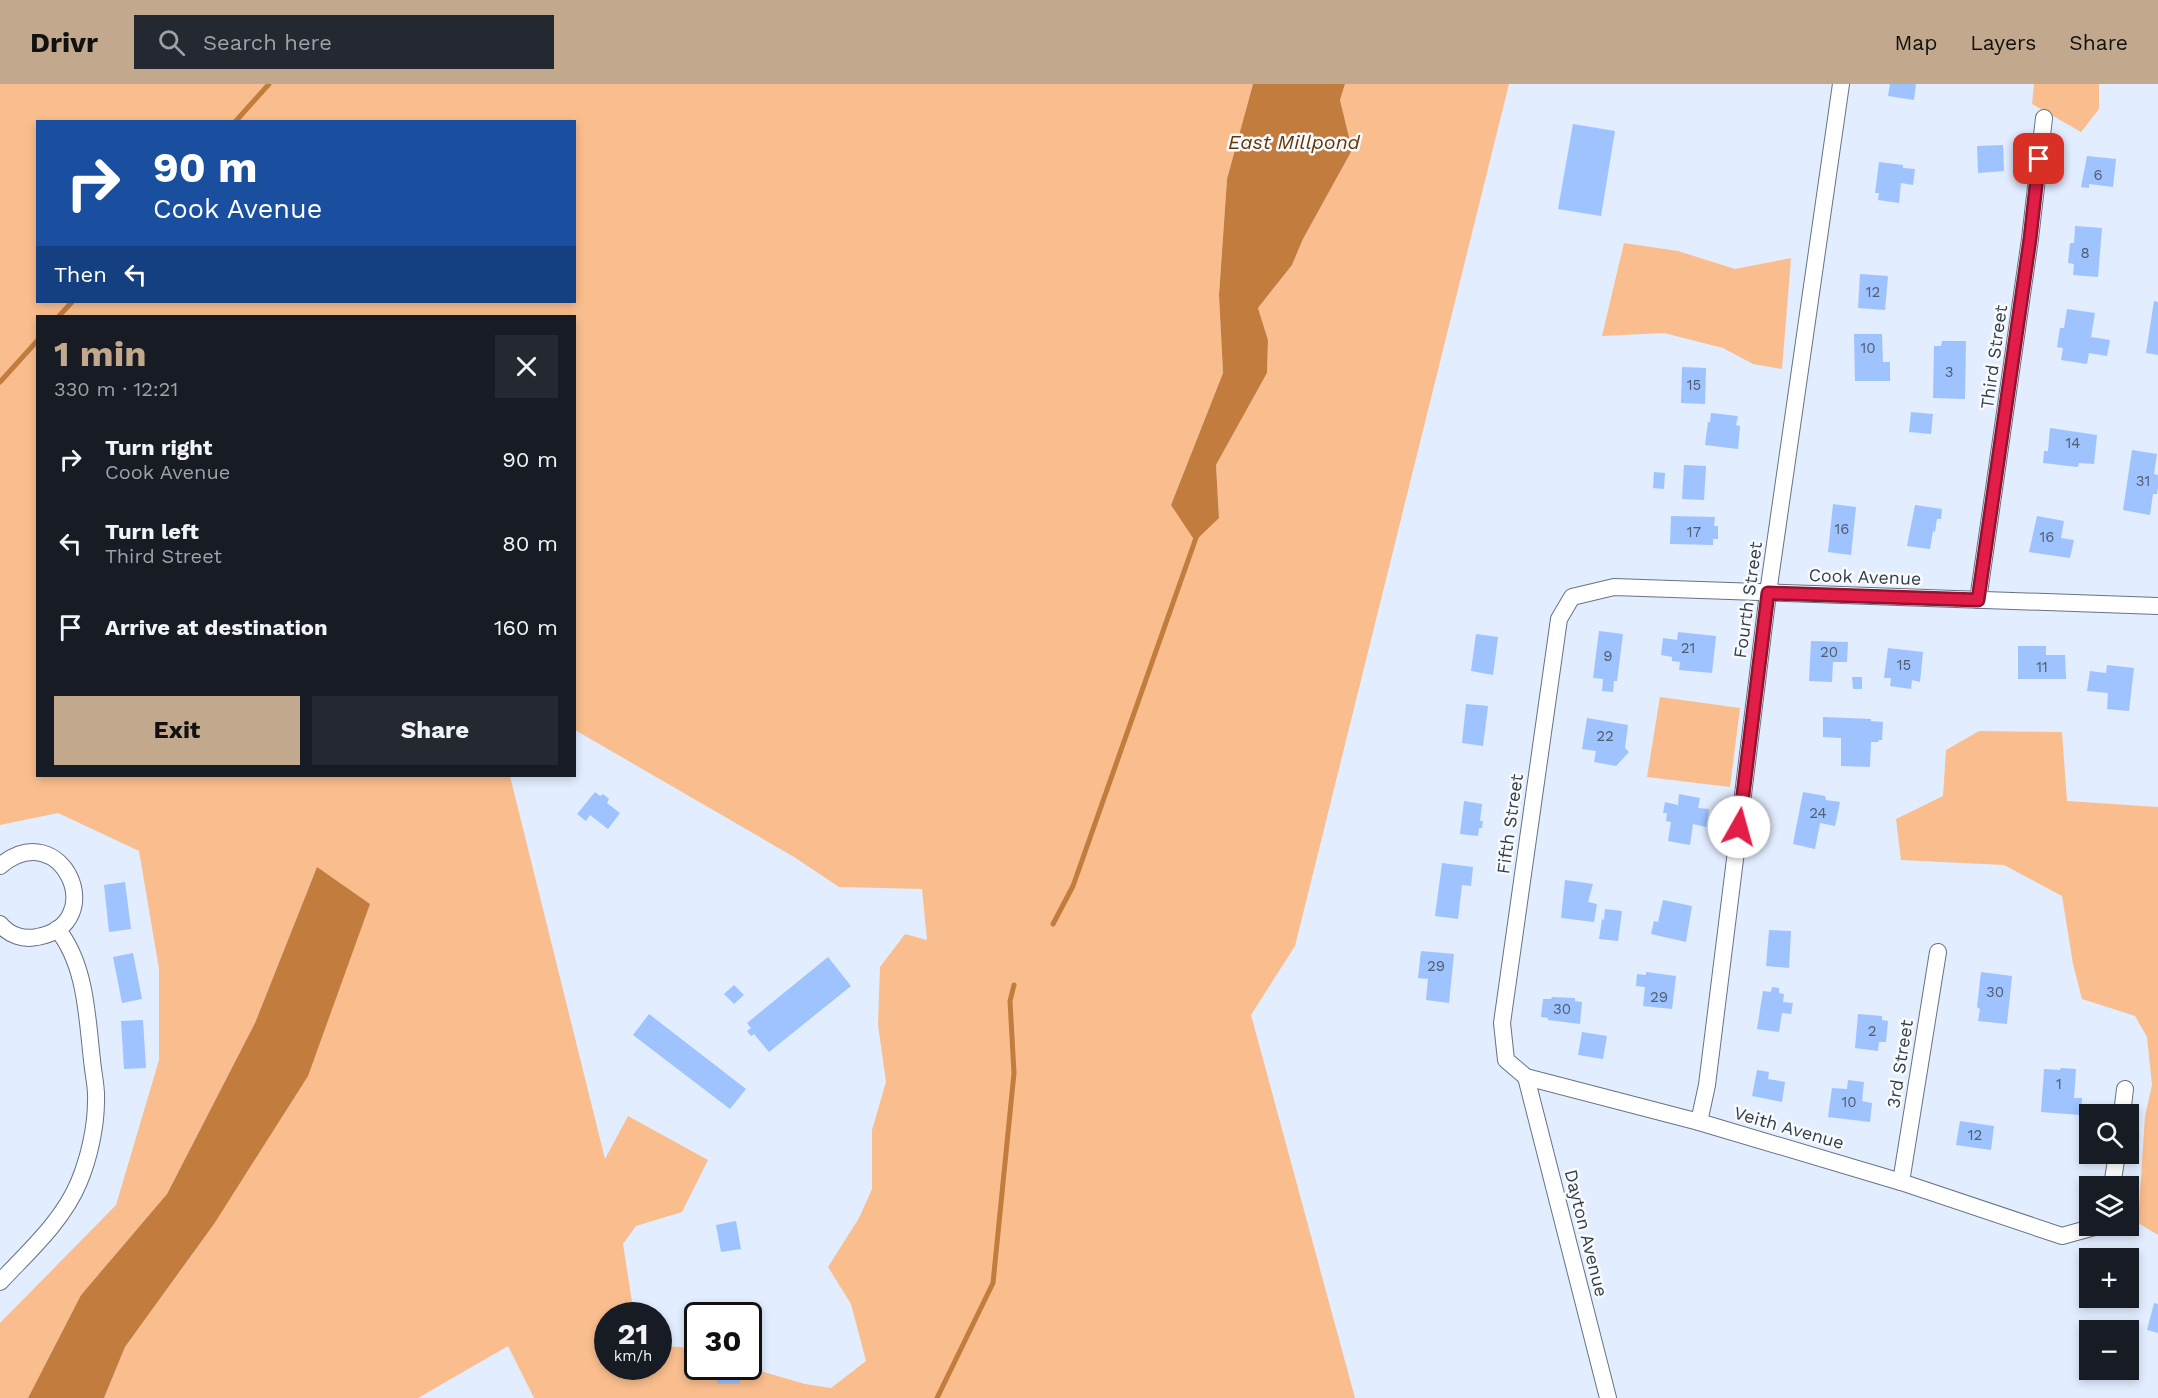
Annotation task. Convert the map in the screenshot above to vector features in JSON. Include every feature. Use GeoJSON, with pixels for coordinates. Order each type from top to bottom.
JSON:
{"type":"FeatureCollection","features":[{"type":"Feature","properties":{"kind":"street","name":"Fourth Street"},"geometry":{"type":"LineString","coordinates":[[1699,1122],[1707,1085],[1768,593],[1841,84]]}},
{"type":"Feature","properties":{"kind":"street","name":"Third Street"},"geometry":{"type":"LineString","coordinates":[[1978,600],[2030,239],[2044,118]]}},
{"type":"Feature","properties":{"kind":"street","name":"Cook Avenue"},"geometry":{"type":"LineString","coordinates":[[1572,597],[1614,587],[2158,606]]}},
{"type":"Feature","properties":{"kind":"street","name":"Fifth Street"},"geometry":{"type":"LineString","coordinates":[[1506,1060],[1502,1023],[1552,665],[1559,619],[1572,597]]}},
{"type":"Feature","properties":{"kind":"street"},"geometry":{"type":"LineString","coordinates":[[0,866],[12,856],[35,851],[56,859],[71,876],[75,899],[68,920],[50,935],[28,939],[6,931],[0,924]]}},
{"type":"Feature","properties":{"kind":"street"},"geometry":{"type":"LineString","coordinates":[[0,1282],[57,1220],[73,1193],[87,1160],[93,1126],[96,1101],[80,974],[63,936],[57,929]]}},
{"type":"Feature","properties":{"kind":"street","name":"3rd Street"},"geometry":{"type":"LineString","coordinates":[[1901,1182],[1938,952]]}},
{"type":"Feature","properties":{"kind":"street","name":"Veith Avenue"},"geometry":{"type":"LineString","coordinates":[[1506,1060],[1526,1077],[1699,1122],[1901,1182],[2062,1236],[2079,1231]]}},
{"type":"Feature","properties":{"kind":"street","name":"Dayton Avenue"},"geometry":{"type":"LineString","coordinates":[[1526,1077],[1608,1398]]}},
{"type":"Feature","properties":{"kind":"street"},"geometry":{"type":"LineString","coordinates":[[2124,1104],[2126,1089]]}},
{"type":"Feature","properties":{"kind":"shaded area"},"geometry":{"type":"Polygon","coordinates":[[[0,84],[1253,84],[1227,179],[1219,295],[1223,373],[1171,505],[1219,518],[1216,465],[1267,373],[1268,340],[1258,308],[1292,265],[1303,239],[1351,151],[1340,100],[1345,84],[1509,84],[1295,946],[1251,1015],[1355,1398],[534,1398],[508,1346],[418,1398],[104,1398],[125,1347],[214,1224],[317,867],[255,1023],[167,1194],[81,1295],[28,1398],[0,1398],[0,1323],[116,1205],[159,1060],[159,969],[139,851],[58,813],[0,825],[0,84]],[[36,315],[36,777],[510,777],[605,1159],[628,1116],[708,1160],[682,1212],[636,1226],[623,1244],[632,1302],[594,1302],[594,1380],[672,1380],[672,1347],[684,1348],[684,1380],[762,1380],[762,1371],[805,1384],[831,1388],[866,1361],[851,1304],[828,1267],[859,1218],[872,1189],[872,1130],[886,1082],[878,1025],[880,967],[905,934],[927,940],[922,889],[839,887],[794,857],[576,731],[576,315],[36,315]]]}},
{"type":"Feature","properties":{"kind":"shaded area"},"geometry":{"type":"Polygon","coordinates":[[[2034,84],[2099,84],[2099,109],[2081,132],[2032,104],[2034,84]]]}},
{"type":"Feature","properties":{"kind":"shaded area"},"geometry":{"type":"Polygon","coordinates":[[[1624,243],[1678,251],[1735,269],[1791,258],[1782,369],[1753,364],[1723,348],[1664,333],[1602,336],[1624,243]]]}},
{"type":"Feature","properties":{"kind":"shaded area"},"geometry":{"type":"Polygon","coordinates":[[[1660,697],[1740,708],[1730,787],[1647,777],[1660,697]]]}},
{"type":"Feature","properties":{"kind":"shaded area"},"geometry":{"type":"Polygon","coordinates":[[[1979,731],[2062,732],[2067,801],[2158,807],[2158,1235],[2139,1224],[2145,1116],[2152,1085],[2147,1037],[2135,1016],[2082,999],[2073,964],[2062,896],[2004,865],[1901,860],[1896,819],[1943,796],[1946,750],[1979,731]]]}},
{"type":"Feature","properties":{"kind":"water","name":"East Millpond"},"geometry":{"type":"Polygon","coordinates":[[[1253,84],[1345,84],[1340,100],[1352,150],[1303,239],[1292,265],[1258,308],[1268,340],[1267,373],[1216,465],[1219,518],[1195,541],[1171,505],[1223,373],[1219,295],[1227,179],[1253,84]]]}},
{"type":"Feature","properties":{"kind":"water"},"geometry":{"type":"Polygon","coordinates":[[[317,867],[370,904],[308,1076],[214,1224],[125,1347],[104,1398],[28,1398],[81,1295],[167,1194],[255,1023],[317,867]]]}},
{"type":"Feature","properties":{"kind":"building"},"geometry":{"type":"Polygon","coordinates":[[[1890,84],[1916,84],[1914,100],[1888,96],[1890,84]]]}},
{"type":"Feature","properties":{"kind":"building"},"geometry":{"type":"Polygon","coordinates":[[[1573,124],[1615,131],[1601,216],[1558,209],[1573,124]]]}},
{"type":"Feature","properties":{"kind":"building"},"geometry":{"type":"Polygon","coordinates":[[[2003,145],[2004,171],[1978,173],[1977,146],[2003,145]]]}},
{"type":"Feature","properties":{"kind":"building"},"geometry":{"type":"Polygon","coordinates":[[[2087,156],[2116,159],[2113,187],[2089,184],[2089,188],[2081,187],[2087,156]]]}},
{"type":"Feature","properties":{"kind":"building"},"geometry":{"type":"Polygon","coordinates":[[[1879,162],[1915,169],[1913,185],[1901,183],[1899,203],[1878,200],[1879,193],[1875,193],[1879,162]]]}},
{"type":"Feature","properties":{"kind":"building"},"geometry":{"type":"Polygon","coordinates":[[[2075,226],[2102,228],[2098,277],[2073,275],[2074,264],[2068,263],[2070,243],[2074,243],[2075,226]]]}},
{"type":"Feature","properties":{"kind":"building"},"geometry":{"type":"Polygon","coordinates":[[[1860,274],[1888,276],[1885,310],[1858,308],[1860,274]]]}},
{"type":"Feature","properties":{"kind":"building"},"geometry":{"type":"Polygon","coordinates":[[[2154,301],[2158,302],[2158,355],[2146,353],[2154,301]]]}},
{"type":"Feature","properties":{"kind":"building"},"geometry":{"type":"Polygon","coordinates":[[[2067,309],[2095,313],[2091,337],[2110,340],[2107,356],[2089,353],[2087,364],[2061,360],[2063,348],[2057,347],[2060,328],[2064,328],[2067,309]]]}},
{"type":"Feature","properties":{"kind":"building"},"geometry":{"type":"Polygon","coordinates":[[[1854,334],[1882,334],[1883,362],[1890,362],[1890,381],[1855,381],[1854,334]]]}},
{"type":"Feature","properties":{"kind":"building"},"geometry":{"type":"Polygon","coordinates":[[[1942,341],[1966,341],[1965,399],[1933,398],[1934,346],[1941,346],[1942,341]]]}},
{"type":"Feature","properties":{"kind":"building"},"geometry":{"type":"Polygon","coordinates":[[[1682,367],[1706,368],[1705,404],[1681,403],[1682,367]]]}},
{"type":"Feature","properties":{"kind":"building"},"geometry":{"type":"Polygon","coordinates":[[[1911,412],[1933,414],[1931,434],[1909,432],[1911,412]]]}},
{"type":"Feature","properties":{"kind":"building"},"geometry":{"type":"Polygon","coordinates":[[[1711,413],[1738,416],[1736,425],[1740,426],[1738,449],[1705,445],[1711,413]]]}},
{"type":"Feature","properties":{"kind":"building"},"geometry":{"type":"Polygon","coordinates":[[[2050,428],[2097,435],[2094,464],[2079,463],[2078,467],[2043,463],[2044,451],[2048,451],[2050,428]]]}},
{"type":"Feature","properties":{"kind":"building"},"geometry":{"type":"Polygon","coordinates":[[[2132,450],[2157,454],[2154,474],[2158,475],[2158,487],[2157,494],[2153,494],[2150,515],[2123,510],[2132,450]]]}},
{"type":"Feature","properties":{"kind":"building"},"geometry":{"type":"Polygon","coordinates":[[[1684,465],[1706,466],[1704,500],[1682,499],[1684,465]]]}},
{"type":"Feature","properties":{"kind":"building"},"geometry":{"type":"Polygon","coordinates":[[[1654,472],[1665,473],[1664,489],[1653,488],[1654,472]]]}},
{"type":"Feature","properties":{"kind":"building"},"geometry":{"type":"Polygon","coordinates":[[[1833,504],[1856,507],[1851,555],[1828,552],[1833,504]]]}},
{"type":"Feature","properties":{"kind":"building"},"geometry":{"type":"Polygon","coordinates":[[[1915,505],[1942,509],[1941,519],[1937,519],[1935,532],[1933,531],[1930,549],[1907,546],[1915,505]]]}},
{"type":"Feature","properties":{"kind":"building"},"geometry":{"type":"Polygon","coordinates":[[[1671,516],[1715,517],[1714,526],[1718,526],[1718,539],[1713,539],[1713,545],[1670,544],[1671,516]]]}},
{"type":"Feature","properties":{"kind":"building"},"geometry":{"type":"Polygon","coordinates":[[[2037,516],[2064,521],[2061,538],[2074,540],[2070,558],[2029,552],[2037,516]]]}},
{"type":"Feature","properties":{"kind":"building"},"geometry":{"type":"Polygon","coordinates":[[[1599,631],[1623,634],[1617,681],[1614,681],[1613,692],[1602,691],[1603,679],[1593,678],[1599,631]]]}},
{"type":"Feature","properties":{"kind":"building"},"geometry":{"type":"Polygon","coordinates":[[[1678,632],[1716,636],[1712,673],[1679,670],[1680,662],[1672,661],[1672,657],[1661,655],[1663,638],[1677,640],[1678,632]]]}},
{"type":"Feature","properties":{"kind":"building"},"geometry":{"type":"Polygon","coordinates":[[[1476,634],[1498,637],[1493,675],[1471,671],[1476,634]]]}},
{"type":"Feature","properties":{"kind":"building"},"geometry":{"type":"Polygon","coordinates":[[[1811,641],[1848,642],[1847,662],[1833,662],[1832,682],[1809,681],[1811,641]]]}},
{"type":"Feature","properties":{"kind":"building"},"geometry":{"type":"Polygon","coordinates":[[[2018,646],[2046,646],[2046,655],[2065,655],[2066,679],[2018,679],[2018,646]]]}},
{"type":"Feature","properties":{"kind":"building"},"geometry":{"type":"Polygon","coordinates":[[[1888,648],[1923,652],[1920,682],[1912,680],[1911,689],[1890,686],[1891,678],[1884,678],[1888,648]]]}},
{"type":"Feature","properties":{"kind":"building"},"geometry":{"type":"Polygon","coordinates":[[[2107,665],[2134,668],[2129,711],[2107,709],[2108,693],[2087,691],[2090,671],[2106,673],[2107,665]]]}},
{"type":"Feature","properties":{"kind":"building"},"geometry":{"type":"Polygon","coordinates":[[[1852,677],[1862,677],[1862,689],[1853,689],[1852,677]]]}},
{"type":"Feature","properties":{"kind":"building"},"geometry":{"type":"Polygon","coordinates":[[[1466,704],[1488,706],[1483,746],[1462,743],[1466,704]]]}},
{"type":"Feature","properties":{"kind":"building"},"geometry":{"type":"Polygon","coordinates":[[[1823,717],[1871,719],[1871,721],[1883,722],[1882,740],[1871,742],[1870,767],[1841,766],[1841,738],[1823,737],[1823,717]]]}},
{"type":"Feature","properties":{"kind":"building"},"geometry":{"type":"Polygon","coordinates":[[[1587,718],[1628,725],[1625,748],[1629,752],[1616,766],[1594,762],[1596,751],[1582,749],[1587,718]]]}},
{"type":"Feature","properties":{"kind":"building"},"geometry":{"type":"Polygon","coordinates":[[[595,792],[609,799],[607,803],[620,813],[608,829],[590,815],[586,821],[577,814],[595,792]]]}},
{"type":"Feature","properties":{"kind":"building"},"geometry":{"type":"Polygon","coordinates":[[[1803,792],[1825,796],[1826,800],[1840,802],[1835,826],[1820,823],[1815,849],[1793,844],[1803,792]]]}},
{"type":"Feature","properties":{"kind":"building"},"geometry":{"type":"Polygon","coordinates":[[[1679,794],[1700,798],[1698,808],[1709,809],[1706,827],[1693,824],[1690,845],[1668,841],[1671,822],[1666,821],[1667,813],[1663,813],[1665,802],[1678,805],[1679,794]]]}},
{"type":"Feature","properties":{"kind":"building"},"geometry":{"type":"Polygon","coordinates":[[[1464,801],[1482,804],[1480,821],[1483,821],[1478,836],[1460,834],[1464,801]]]}},
{"type":"Feature","properties":{"kind":"building"},"geometry":{"type":"Polygon","coordinates":[[[1442,863],[1473,867],[1471,886],[1462,885],[1458,919],[1435,916],[1442,863]]]}},
{"type":"Feature","properties":{"kind":"building"},"geometry":{"type":"Polygon","coordinates":[[[1565,880],[1593,884],[1588,902],[1597,904],[1594,922],[1561,918],[1565,880]]]}},
{"type":"Feature","properties":{"kind":"building"},"geometry":{"type":"Polygon","coordinates":[[[125,882],[131,929],[109,932],[104,885],[125,882]]]}},
{"type":"Feature","properties":{"kind":"building"},"geometry":{"type":"Polygon","coordinates":[[[1663,900],[1692,906],[1686,942],[1651,934],[1654,921],[1658,922],[1663,900]]]}},
{"type":"Feature","properties":{"kind":"building"},"geometry":{"type":"Polygon","coordinates":[[[1605,909],[1622,911],[1618,941],[1599,939],[1605,909]]]}},
{"type":"Feature","properties":{"kind":"building"},"geometry":{"type":"Polygon","coordinates":[[[1769,930],[1791,931],[1789,968],[1766,966],[1769,930]]]}},
{"type":"Feature","properties":{"kind":"building"},"geometry":{"type":"Polygon","coordinates":[[[1421,951],[1454,954],[1449,1003],[1426,1000],[1428,979],[1418,978],[1421,951]]]}},
{"type":"Feature","properties":{"kind":"building"},"geometry":{"type":"Polygon","coordinates":[[[133,953],[142,999],[122,1003],[113,957],[133,953]]]}},
{"type":"Feature","properties":{"kind":"building"},"geometry":{"type":"Polygon","coordinates":[[[828,957],[851,986],[769,1052],[754,1034],[751,1036],[747,1031],[751,1028],[747,1023],[828,957]]]}},
{"type":"Feature","properties":{"kind":"building"},"geometry":{"type":"Polygon","coordinates":[[[1646,972],[1676,976],[1672,1009],[1643,1006],[1645,987],[1636,986],[1637,974],[1646,975],[1646,972]]]}},
{"type":"Feature","properties":{"kind":"building"},"geometry":{"type":"Polygon","coordinates":[[[1981,972],[2012,976],[2007,1024],[1978,1021],[1980,1009],[1977,1007],[1981,972]]]}},
{"type":"Feature","properties":{"kind":"building"},"geometry":{"type":"Polygon","coordinates":[[[734,985],[744,995],[734,1004],[724,994],[734,985]]]}},
{"type":"Feature","properties":{"kind":"building"},"geometry":{"type":"Polygon","coordinates":[[[1772,987],[1779,988],[1779,993],[1784,994],[1783,1002],[1793,1003],[1791,1014],[1782,1013],[1779,1032],[1757,1029],[1763,991],[1771,992],[1772,987]]]}},
{"type":"Feature","properties":{"kind":"building"},"geometry":{"type":"Polygon","coordinates":[[[1575,998],[1575,1001],[1582,1002],[1580,1024],[1541,1017],[1543,999],[1575,998]]]}},
{"type":"Feature","properties":{"kind":"building"},"geometry":{"type":"Polygon","coordinates":[[[649,1014],[746,1089],[730,1109],[633,1035],[649,1014]]]}},
{"type":"Feature","properties":{"kind":"building"},"geometry":{"type":"Polygon","coordinates":[[[1858,1014],[1882,1016],[1882,1020],[1888,1021],[1886,1042],[1879,1042],[1878,1051],[1855,1048],[1858,1014]]]}},
{"type":"Feature","properties":{"kind":"building"},"geometry":{"type":"Polygon","coordinates":[[[143,1020],[146,1068],[124,1069],[121,1021],[143,1020]]]}},
{"type":"Feature","properties":{"kind":"building"},"geometry":{"type":"Polygon","coordinates":[[[1582,1032],[1607,1036],[1603,1059],[1578,1055],[1582,1032]]]}},
{"type":"Feature","properties":{"kind":"building"},"geometry":{"type":"Polygon","coordinates":[[[2061,1068],[2076,1069],[2074,1098],[2082,1098],[2082,1104],[2079,1104],[2079,1115],[2041,1112],[2044,1069],[2060,1070],[2061,1068]]]}},
{"type":"Feature","properties":{"kind":"building"},"geometry":{"type":"Polygon","coordinates":[[[1757,1070],[1769,1072],[1768,1079],[1785,1082],[1782,1102],[1752,1096],[1757,1070]]]}},
{"type":"Feature","properties":{"kind":"building"},"geometry":{"type":"Polygon","coordinates":[[[1848,1080],[1864,1082],[1862,1101],[1872,1103],[1870,1122],[1828,1117],[1832,1088],[1847,1089],[1848,1080]]]}},
{"type":"Feature","properties":{"kind":"building"},"geometry":{"type":"Polygon","coordinates":[[[1960,1121],[1994,1126],[1991,1150],[1956,1145],[1960,1121]]]}},
{"type":"Feature","properties":{"kind":"building"},"geometry":{"type":"Polygon","coordinates":[[[736,1221],[741,1249],[721,1252],[716,1225],[736,1221]]]}},
{"type":"Feature","properties":{"kind":"building"},"geometry":{"type":"Polygon","coordinates":[[[2154,1303],[2158,1304],[2158,1333],[2147,1330],[2154,1303]]]}},
{"type":"Feature","properties":{"kind":"building"},"geometry":{"type":"Polygon","coordinates":[[[717,1380],[740,1380],[740,1384],[717,1384],[717,1380]]]}},
{"type":"Feature","properties":{"kind":"waterway"},"geometry":{"type":"LineString","coordinates":[[237,120],[269,84]]}},
{"type":"Feature","properties":{"kind":"waterway"},"geometry":{"type":"LineString","coordinates":[[60,315],[71,303]]}},
{"type":"Feature","properties":{"kind":"waterway"},"geometry":{"type":"LineString","coordinates":[[0,382],[36,342]]}},
{"type":"Feature","properties":{"kind":"waterway"},"geometry":{"type":"LineString","coordinates":[[1053,924],[1073,886],[1197,535]]}},
{"type":"Feature","properties":{"kind":"waterway"},"geometry":{"type":"LineString","coordinates":[[937,1398],[993,1283],[1014,1073],[1010,1001],[1014,985]]}},
{"type":"Feature","properties":{"kind":"route"},"geometry":{"type":"LineString","coordinates":[[1739,827],[1768,593],[1978,600],[2030,239],[2039,159]]}}]}
